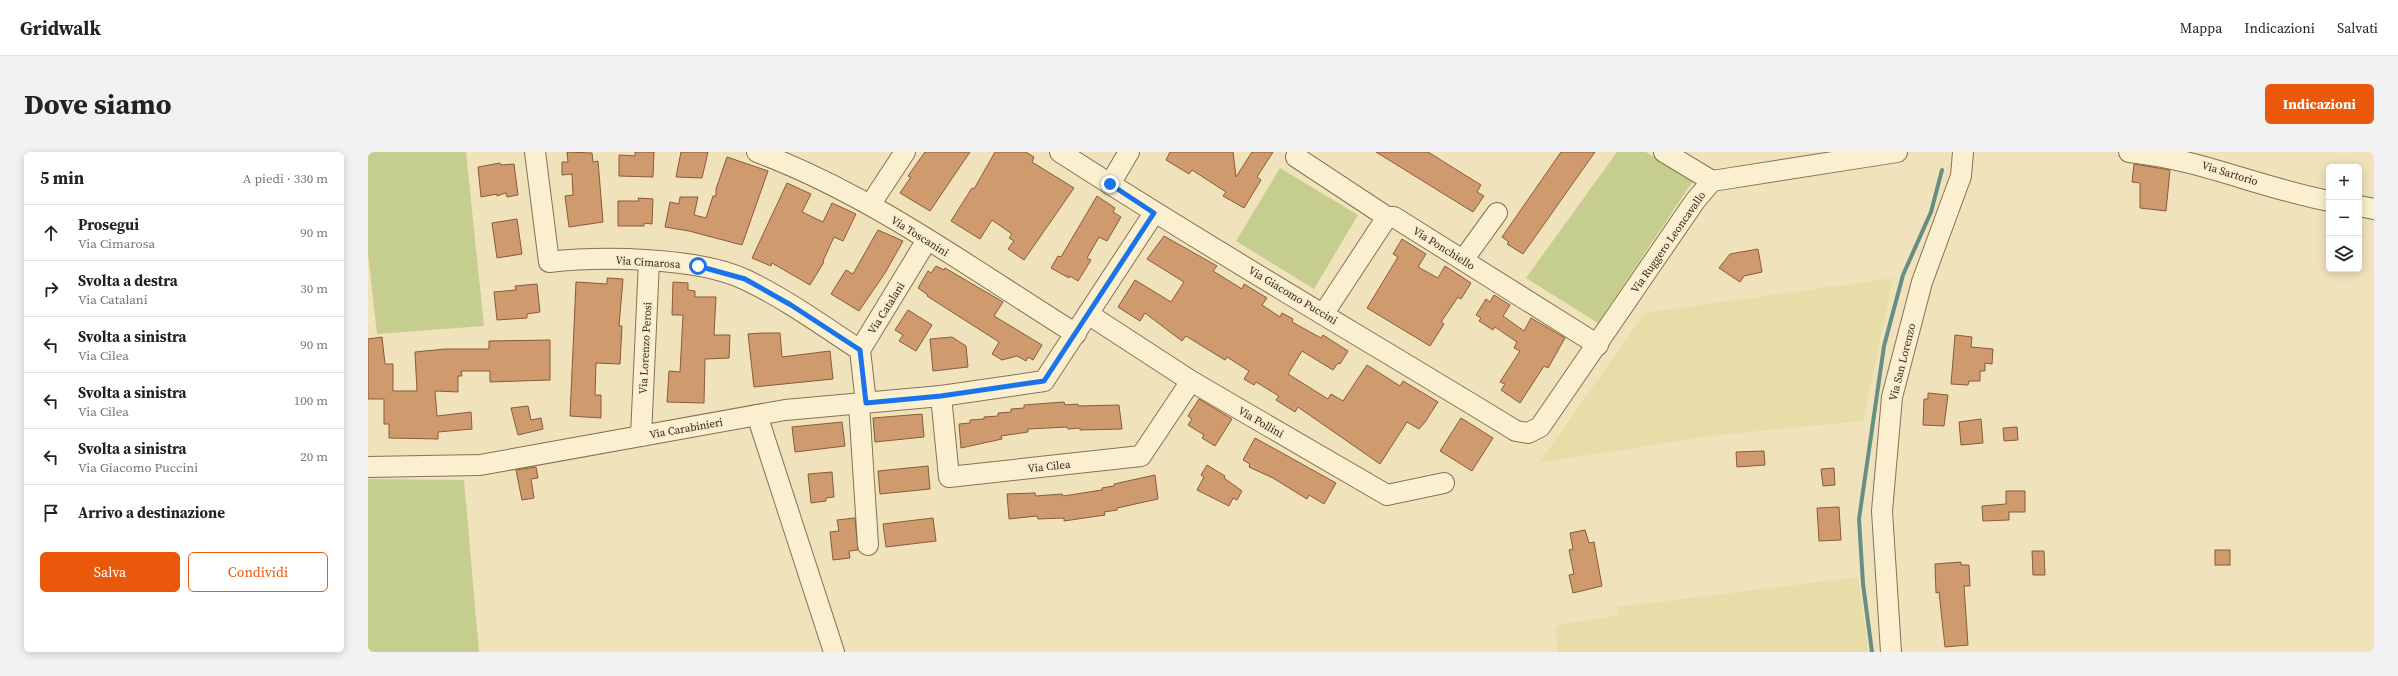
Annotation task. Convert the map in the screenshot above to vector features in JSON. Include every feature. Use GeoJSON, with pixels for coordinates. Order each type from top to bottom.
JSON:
{"type":"FeatureCollection","features":[{"type":"Feature","properties":{"kind":"street","name":"Via Cimarosa"},"geometry":{"type":"LineString","coordinates":[[534,152],[549,262],[584,258],[649,261],[698,266],[745,279],[791,305],[860,350]]}},
{"type":"Feature","properties":{"kind":"street","name":"Via Toscanini"},"geometry":{"type":"LineString","coordinates":[[757,152],[777,159],[870,205],[1076,334]]}},
{"type":"Feature","properties":{"kind":"street"},"geometry":{"type":"LineString","coordinates":[[870,205],[904,152]]}},
{"type":"Feature","properties":{"kind":"street","name":"Via Giacomo Puccini"},"geometry":{"type":"LineString","coordinates":[[1060,152],[1154,213],[1324,313],[1516,431],[1528,433]]}},
{"type":"Feature","properties":{"kind":"street"},"geometry":{"type":"LineString","coordinates":[[1110,184],[1129,152]]}},
{"type":"Feature","properties":{"kind":"street"},"geometry":{"type":"LineString","coordinates":[[1664,152],[1712,181]]}},
{"type":"Feature","properties":{"kind":"street","name":"Via Ruggero Leoncavallo"},"geometry":{"type":"LineString","coordinates":[[1528,433],[1540,428],[1598,345],[1695,200],[1712,181],[1897,152]]}},
{"type":"Feature","properties":{"kind":"street","name":"Via San Lorenzo"},"geometry":{"type":"LineString","coordinates":[[1891,652],[1882,511],[1892,397],[1922,282],[1961,176],[1963,152]]}},
{"type":"Feature","properties":{"kind":"street","name":"Via Sartorio"},"geometry":{"type":"LineString","coordinates":[[2129,152],[2160,155],[2199,164],[2326,200]]}},
{"type":"Feature","properties":{"kind":"street","name":"Via Ponchiello"},"geometry":{"type":"LineString","coordinates":[[1296,157],[1387,217],[1394,217],[1598,345]]}},
{"type":"Feature","properties":{"kind":"street"},"geometry":{"type":"LineString","coordinates":[[2362,207],[2374,209]]}},
{"type":"Feature","properties":{"kind":"street"},"geometry":{"type":"LineString","coordinates":[[834,652],[756,415],[785,410],[941,396],[1044,381],[1154,213]]}},
{"type":"Feature","properties":{"kind":"street"},"geometry":{"type":"LineString","coordinates":[[1463,260],[1497,213]]}},
{"type":"Feature","properties":{"kind":"street"},"geometry":{"type":"LineString","coordinates":[[1324,313],[1387,217]]}},
{"type":"Feature","properties":{"kind":"street","name":"Via Catalani"},"geometry":{"type":"LineString","coordinates":[[860,350],[927,240]]}},
{"type":"Feature","properties":{"kind":"street","name":"Via Lorenzo Perosi"},"geometry":{"type":"LineString","coordinates":[[641,436],[649,261]]}},
{"type":"Feature","properties":{"kind":"street","name":"Via Pollini"},"geometry":{"type":"LineString","coordinates":[[1088,314],[1191,382],[1387,495],[1444,483]]}},
{"type":"Feature","properties":{"kind":"street"},"geometry":{"type":"LineString","coordinates":[[860,350],[868,545]]}},
{"type":"Feature","properties":{"kind":"street","name":"Via Cilea"},"geometry":{"type":"LineString","coordinates":[[941,396],[949,477],[1141,456],[1191,382]]}},
{"type":"Feature","properties":{"kind":"street","name":"Via Carabinieri"},"geometry":{"type":"LineString","coordinates":[[368,467],[480,465],[756,415]]}},
{"type":"Feature","properties":{"kind":"shaded area"},"geometry":{"type":"Polygon","coordinates":[[[1893,278],[1863,421],[1717,435],[1539,463],[1645,313],[1893,278]]]}},
{"type":"Feature","properties":{"kind":"shaded area"},"geometry":{"type":"Polygon","coordinates":[[[1858,577],[1868,652],[1558,652],[1555,626],[1618,615],[1617,607],[1858,577]]]}},
{"type":"Feature","properties":{"kind":"green space"},"geometry":{"type":"Polygon","coordinates":[[[368,152],[466,152],[484,326],[377,334],[368,254],[368,152]]]}},
{"type":"Feature","properties":{"kind":"green space"},"geometry":{"type":"Polygon","coordinates":[[[1617,152],[1646,152],[1693,181],[1598,323],[1526,278],[1617,152]]]}},
{"type":"Feature","properties":{"kind":"green space"},"geometry":{"type":"Polygon","coordinates":[[[1280,168],[1358,215],[1314,289],[1236,241],[1280,168]]]}},
{"type":"Feature","properties":{"kind":"green space"},"geometry":{"type":"Polygon","coordinates":[[[368,479],[464,480],[479,652],[368,652],[368,479]]]}},
{"type":"Feature","properties":{"kind":"building"},"geometry":{"type":"Polygon","coordinates":[[[567,152],[592,153],[593,162],[598,161],[603,222],[569,227],[565,196],[573,195],[572,174],[562,175],[562,162],[568,162],[567,152]]]}},
{"type":"Feature","properties":{"kind":"building"},"geometry":{"type":"Polygon","coordinates":[[[635,152],[654,152],[653,177],[619,176],[619,155],[635,156],[635,152]]]}},
{"type":"Feature","properties":{"kind":"building"},"geometry":{"type":"Polygon","coordinates":[[[681,152],[708,152],[702,178],[676,177],[681,152]]]}},
{"type":"Feature","properties":{"kind":"building"},"geometry":{"type":"Polygon","coordinates":[[[925,152],[970,152],[930,211],[900,193],[911,177],[908,176],[925,152]]]}},
{"type":"Feature","properties":{"kind":"building"},"geometry":{"type":"Polygon","coordinates":[[[995,152],[1026,152],[1034,157],[1032,162],[1074,188],[1024,260],[1008,249],[1014,241],[1009,238],[1012,234],[992,220],[980,239],[951,221],[972,188],[974,189],[995,152]]]}},
{"type":"Feature","properties":{"kind":"building"},"geometry":{"type":"Polygon","coordinates":[[[1170,152],[1233,152],[1236,177],[1252,152],[1273,152],[1257,177],[1261,180],[1244,208],[1223,196],[1226,192],[1192,170],[1189,174],[1166,160],[1170,152]]]}},
{"type":"Feature","properties":{"kind":"building"},"geometry":{"type":"Polygon","coordinates":[[[1376,152],[1428,152],[1481,185],[1477,192],[1484,196],[1473,212],[1376,152]]]}},
{"type":"Feature","properties":{"kind":"building"},"geometry":{"type":"Polygon","coordinates":[[[1561,152],[1595,152],[1523,254],[1507,244],[1509,242],[1502,237],[1561,152]]]}},
{"type":"Feature","properties":{"kind":"building"},"geometry":{"type":"Polygon","coordinates":[[[727,157],[768,171],[742,245],[689,231],[665,227],[670,202],[679,204],[680,197],[698,197],[694,215],[706,218],[713,196],[716,196],[716,189],[727,157]]]}},
{"type":"Feature","properties":{"kind":"building"},"geometry":{"type":"Polygon","coordinates":[[[500,163],[501,165],[514,164],[518,195],[507,197],[506,193],[497,196],[497,194],[481,197],[478,167],[500,163]]]}},
{"type":"Feature","properties":{"kind":"building"},"geometry":{"type":"Polygon","coordinates":[[[2134,164],[2170,170],[2166,211],[2140,208],[2140,183],[2132,182],[2134,164]]]}},
{"type":"Feature","properties":{"kind":"building"},"geometry":{"type":"Polygon","coordinates":[[[787,183],[811,194],[802,212],[823,222],[832,203],[856,214],[843,241],[834,237],[823,261],[824,262],[810,285],[772,263],[771,266],[752,258],[787,183]]]}},
{"type":"Feature","properties":{"kind":"building"},"geometry":{"type":"Polygon","coordinates":[[[1097,196],[1115,208],[1113,212],[1121,217],[1107,241],[1099,237],[1087,258],[1091,260],[1078,281],[1070,276],[1069,278],[1051,268],[1058,256],[1061,257],[1097,196]]]}},
{"type":"Feature","properties":{"kind":"building"},"geometry":{"type":"Polygon","coordinates":[[[638,198],[653,199],[652,224],[644,223],[644,226],[618,226],[618,201],[639,201],[638,198]]]}},
{"type":"Feature","properties":{"kind":"building"},"geometry":{"type":"Polygon","coordinates":[[[517,219],[522,254],[497,258],[492,223],[517,219]]]}},
{"type":"Feature","properties":{"kind":"building"},"geometry":{"type":"Polygon","coordinates":[[[878,230],[903,241],[885,273],[859,311],[831,294],[846,270],[853,274],[878,230]]]}},
{"type":"Feature","properties":{"kind":"building"},"geometry":{"type":"Polygon","coordinates":[[[1164,236],[1217,266],[1213,271],[1242,289],[1244,284],[1267,298],[1262,305],[1280,317],[1282,313],[1293,319],[1292,322],[1321,338],[1323,335],[1348,351],[1340,364],[1338,363],[1333,370],[1302,351],[1288,374],[1328,399],[1331,394],[1343,401],[1367,365],[1400,386],[1403,381],[1438,402],[1425,422],[1419,429],[1407,422],[1380,464],[1298,407],[1295,412],[1276,400],[1279,396],[1256,382],[1254,385],[1244,379],[1249,371],[1227,357],[1225,360],[1186,336],[1182,341],[1145,313],[1140,321],[1118,307],[1135,280],[1171,302],[1184,282],[1147,259],[1164,236]]]}},
{"type":"Feature","properties":{"kind":"building"},"geometry":{"type":"Polygon","coordinates":[[[1402,239],[1426,254],[1418,267],[1438,278],[1445,266],[1471,283],[1461,299],[1458,297],[1441,322],[1444,324],[1430,346],[1367,308],[1398,257],[1393,254],[1402,239]]]}},
{"type":"Feature","properties":{"kind":"building"},"geometry":{"type":"Polygon","coordinates":[[[1758,249],[1762,272],[1744,276],[1740,282],[1719,268],[1730,254],[1758,249]]]}},
{"type":"Feature","properties":{"kind":"building"},"geometry":{"type":"Polygon","coordinates":[[[936,266],[944,270],[945,268],[1003,302],[994,316],[1042,345],[1033,360],[1028,357],[1026,361],[1017,356],[1002,360],[992,354],[999,342],[927,296],[928,295],[918,288],[928,271],[931,273],[936,266]]]}},
{"type":"Feature","properties":{"kind":"building"},"geometry":{"type":"Polygon","coordinates":[[[607,278],[623,279],[619,326],[622,326],[620,364],[596,363],[595,395],[601,395],[601,418],[570,416],[576,282],[607,284],[607,278]]]}},
{"type":"Feature","properties":{"kind":"building"},"geometry":{"type":"Polygon","coordinates":[[[673,282],[688,283],[688,290],[695,291],[695,297],[716,297],[714,335],[730,335],[729,358],[705,359],[704,403],[667,402],[669,371],[680,372],[683,315],[672,315],[673,282]]]}},
{"type":"Feature","properties":{"kind":"building"},"geometry":{"type":"Polygon","coordinates":[[[537,284],[540,312],[527,314],[527,318],[497,320],[494,292],[516,290],[515,286],[537,284]]]}},
{"type":"Feature","properties":{"kind":"building"},"geometry":{"type":"Polygon","coordinates":[[[1494,295],[1510,305],[1503,316],[1524,331],[1531,318],[1565,338],[1548,368],[1544,366],[1520,403],[1501,390],[1505,384],[1500,382],[1520,351],[1514,348],[1517,342],[1495,327],[1493,330],[1479,321],[1481,318],[1476,315],[1486,299],[1490,302],[1494,295]]]}},
{"type":"Feature","properties":{"kind":"building"},"geometry":{"type":"Polygon","coordinates":[[[908,310],[932,325],[916,351],[899,341],[903,335],[895,330],[908,310]]]}},
{"type":"Feature","properties":{"kind":"building"},"geometry":{"type":"Polygon","coordinates":[[[780,333],[782,357],[830,351],[833,379],[754,387],[748,334],[780,333]]]}},
{"type":"Feature","properties":{"kind":"building"},"geometry":{"type":"Polygon","coordinates":[[[1955,335],[1972,337],[1971,347],[1993,349],[1992,364],[1985,363],[1985,371],[1980,371],[1980,381],[1969,381],[1968,385],[1951,384],[1955,335]]]}},
{"type":"Feature","properties":{"kind":"building"},"geometry":{"type":"Polygon","coordinates":[[[382,337],[385,364],[393,364],[393,391],[417,391],[415,352],[445,349],[489,349],[489,341],[550,340],[550,380],[490,382],[490,371],[461,371],[462,376],[458,376],[458,392],[435,391],[437,416],[471,412],[472,429],[438,432],[438,439],[389,438],[389,424],[384,424],[384,399],[368,399],[368,339],[382,337]]]}},
{"type":"Feature","properties":{"kind":"building"},"geometry":{"type":"Polygon","coordinates":[[[952,337],[966,346],[968,367],[933,371],[930,339],[952,337]]]}},
{"type":"Feature","properties":{"kind":"building"},"geometry":{"type":"Polygon","coordinates":[[[1928,393],[1948,395],[1944,426],[1923,425],[1924,399],[1928,399],[1928,393]]]}},
{"type":"Feature","properties":{"kind":"building"},"geometry":{"type":"Polygon","coordinates":[[[1199,399],[1232,419],[1215,446],[1202,438],[1204,435],[1188,425],[1192,419],[1188,416],[1199,399]]]}},
{"type":"Feature","properties":{"kind":"building"},"geometry":{"type":"Polygon","coordinates":[[[1064,402],[1065,405],[1078,404],[1078,406],[1119,405],[1122,429],[1080,430],[1080,428],[1068,429],[1067,427],[1028,429],[1028,432],[1001,436],[1002,439],[961,448],[959,424],[970,423],[970,420],[984,419],[984,417],[998,416],[998,413],[1011,412],[1011,409],[1024,408],[1024,405],[1064,402]]]}},
{"type":"Feature","properties":{"kind":"building"},"geometry":{"type":"Polygon","coordinates":[[[528,406],[531,420],[541,418],[543,429],[518,435],[511,408],[528,406]]]}},
{"type":"Feature","properties":{"kind":"building"},"geometry":{"type":"Polygon","coordinates":[[[922,414],[924,437],[875,442],[873,418],[922,414]]]}},
{"type":"Feature","properties":{"kind":"building"},"geometry":{"type":"Polygon","coordinates":[[[1461,418],[1493,438],[1472,471],[1440,451],[1461,418]]]}},
{"type":"Feature","properties":{"kind":"building"},"geometry":{"type":"Polygon","coordinates":[[[1981,419],[1983,443],[1961,445],[1959,422],[1981,419]]]}},
{"type":"Feature","properties":{"kind":"building"},"geometry":{"type":"Polygon","coordinates":[[[842,422],[845,446],[795,452],[792,427],[842,422]]]}},
{"type":"Feature","properties":{"kind":"building"},"geometry":{"type":"Polygon","coordinates":[[[2017,427],[2018,440],[2004,441],[2003,428],[2017,427]]]}},
{"type":"Feature","properties":{"kind":"building"},"geometry":{"type":"Polygon","coordinates":[[[1255,438],[1336,483],[1324,504],[1309,495],[1307,499],[1273,478],[1249,467],[1250,464],[1243,460],[1255,438]]]}},
{"type":"Feature","properties":{"kind":"building"},"geometry":{"type":"Polygon","coordinates":[[[1764,451],[1765,465],[1737,467],[1736,452],[1764,451]]]}},
{"type":"Feature","properties":{"kind":"building"},"geometry":{"type":"Polygon","coordinates":[[[1207,465],[1225,476],[1224,478],[1242,491],[1237,500],[1233,498],[1229,506],[1197,490],[1204,477],[1201,475],[1207,465]]]}},
{"type":"Feature","properties":{"kind":"building"},"geometry":{"type":"Polygon","coordinates":[[[928,466],[930,489],[880,494],[878,471],[928,466]]]}},
{"type":"Feature","properties":{"kind":"building"},"geometry":{"type":"Polygon","coordinates":[[[536,467],[538,478],[531,479],[534,498],[522,500],[516,470],[536,467]]]}},
{"type":"Feature","properties":{"kind":"building"},"geometry":{"type":"Polygon","coordinates":[[[1834,468],[1835,485],[1823,486],[1821,469],[1834,468]]]}},
{"type":"Feature","properties":{"kind":"building"},"geometry":{"type":"Polygon","coordinates":[[[832,472],[834,497],[826,498],[826,501],[811,503],[808,474],[832,472]]]}},
{"type":"Feature","properties":{"kind":"building"},"geometry":{"type":"Polygon","coordinates":[[[1155,475],[1158,499],[1117,508],[1117,510],[1104,512],[1105,515],[1064,521],[1064,518],[1038,519],[1037,516],[1009,519],[1007,494],[1035,493],[1036,496],[1062,494],[1063,496],[1102,490],[1102,488],[1114,486],[1114,484],[1155,475]]]}},
{"type":"Feature","properties":{"kind":"building"},"geometry":{"type":"Polygon","coordinates":[[[2006,491],[2025,491],[2025,512],[2009,512],[2009,520],[1983,521],[1982,506],[2006,504],[2006,491]]]}},
{"type":"Feature","properties":{"kind":"building"},"geometry":{"type":"Polygon","coordinates":[[[1839,507],[1841,540],[1819,541],[1817,508],[1839,507]]]}},
{"type":"Feature","properties":{"kind":"building"},"geometry":{"type":"Polygon","coordinates":[[[855,518],[858,550],[849,551],[850,558],[833,560],[830,532],[839,531],[837,520],[855,518]]]}},
{"type":"Feature","properties":{"kind":"building"},"geometry":{"type":"Polygon","coordinates":[[[933,518],[936,541],[886,547],[883,524],[933,518]]]}},
{"type":"Feature","properties":{"kind":"building"},"geometry":{"type":"Polygon","coordinates":[[[1585,530],[1589,543],[1594,542],[1602,586],[1573,593],[1569,575],[1574,574],[1569,550],[1573,549],[1570,533],[1585,530]]]}},
{"type":"Feature","properties":{"kind":"building"},"geometry":{"type":"Polygon","coordinates":[[[2215,550],[2230,550],[2230,565],[2215,565],[2215,550]]]}},
{"type":"Feature","properties":{"kind":"building"},"geometry":{"type":"Polygon","coordinates":[[[2032,551],[2044,551],[2045,575],[2033,575],[2032,551]]]}},
{"type":"Feature","properties":{"kind":"building"},"geometry":{"type":"Polygon","coordinates":[[[1961,562],[1961,565],[1969,565],[1970,586],[1964,586],[1968,645],[1945,647],[1939,592],[1936,593],[1935,564],[1961,562]]]}},
{"type":"Feature","properties":{"kind":"waterway"},"geometry":{"type":"LineString","coordinates":[[1872,652],[1863,584],[1859,519],[1884,346],[1903,275],[1931,212],[1942,170]]}},
{"type":"Feature","properties":{"kind":"route"},"geometry":{"type":"LineString","coordinates":[[698,266],[745,279],[791,305],[860,350],[866,403],[941,396],[1044,381],[1154,213],[1110,184]]}}]}
